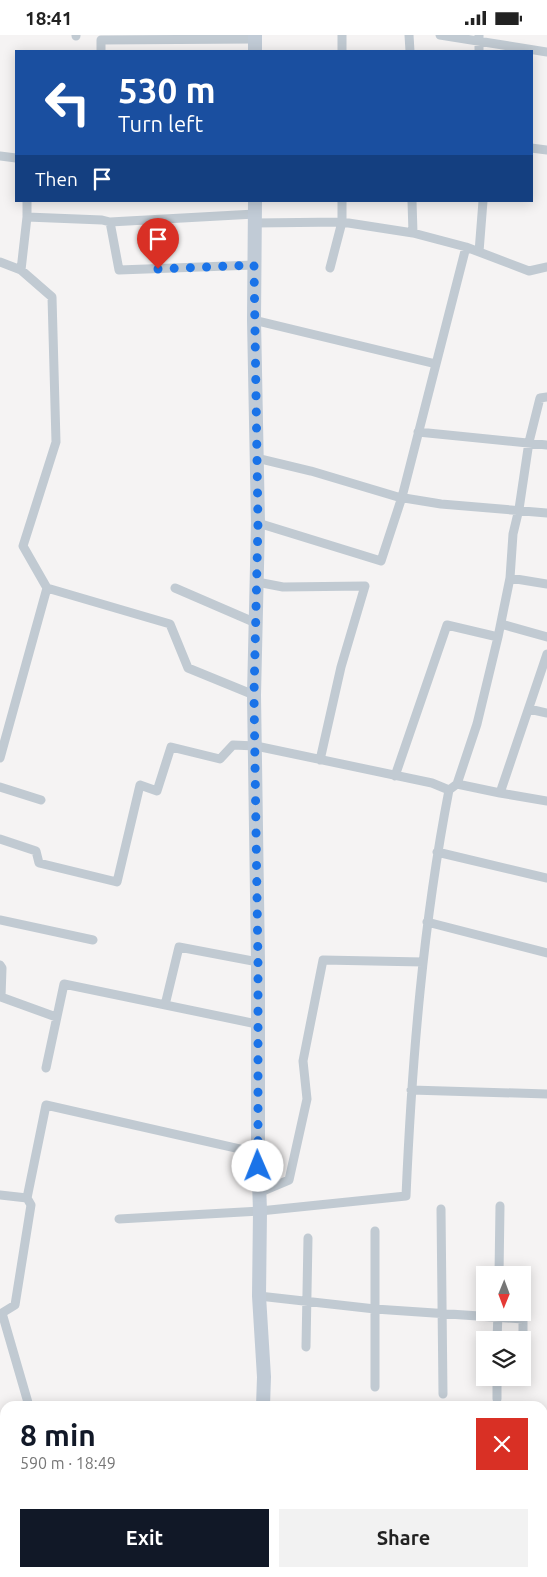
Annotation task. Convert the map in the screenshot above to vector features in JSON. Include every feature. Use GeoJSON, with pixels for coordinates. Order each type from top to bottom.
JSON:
{"type":"FeatureCollection","features":[{"type":"Feature","properties":{"kind":"street"},"geometry":{"type":"LineString","coordinates":[[342,35],[342,50]]}},
{"type":"Feature","properties":{"kind":"street"},"geometry":{"type":"LineString","coordinates":[[410,35],[410,50]]}},
{"type":"Feature","properties":{"kind":"street"},"geometry":{"type":"LineString","coordinates":[[440,35],[479,38],[547,52]]}},
{"type":"Feature","properties":{"kind":"street"},"geometry":{"type":"LineString","coordinates":[[101,50],[101,40],[255,42]]}},
{"type":"Feature","properties":{"kind":"street"},"geometry":{"type":"LineString","coordinates":[[533,148],[547,150]]}},
{"type":"Feature","properties":{"kind":"street"},"geometry":{"type":"LineString","coordinates":[[0,156],[15,158]]}},
{"type":"Feature","properties":{"kind":"street"},"geometry":{"type":"LineString","coordinates":[[21,270],[27,202]]}},
{"type":"Feature","properties":{"kind":"street"},"geometry":{"type":"LineString","coordinates":[[330,268],[342,222],[342,202]]}},
{"type":"Feature","properties":{"kind":"street"},"geometry":{"type":"LineString","coordinates":[[412,202],[413,233]]}},
{"type":"Feature","properties":{"kind":"street"},"geometry":{"type":"LineString","coordinates":[[479,251],[483,202]]}},
{"type":"Feature","properties":{"kind":"street"},"geometry":{"type":"LineString","coordinates":[[27,217],[102,220],[110,222],[255,213],[342,222],[413,233],[479,251],[529,271],[547,267]]}},
{"type":"Feature","properties":{"kind":"street"},"geometry":{"type":"LineString","coordinates":[[255,213],[254,321],[258,523],[254,695],[258,963],[259,1297],[264,1377],[263,1401]]}},
{"type":"Feature","properties":{"kind":"street"},"geometry":{"type":"LineString","coordinates":[[110,222],[119,270],[254,265]]}},
{"type":"Feature","properties":{"kind":"street"},"geometry":{"type":"LineString","coordinates":[[258,523],[381,561],[402,497],[466,247]]}},
{"type":"Feature","properties":{"kind":"street"},"geometry":{"type":"LineString","coordinates":[[0,262],[21,270],[52,297],[56,442],[23,546],[46,588],[0,758]]}},
{"type":"Feature","properties":{"kind":"street"},"geometry":{"type":"LineString","coordinates":[[254,321],[436,364]]}},
{"type":"Feature","properties":{"kind":"street"},"geometry":{"type":"LineString","coordinates":[[119,1219],[260,1211],[406,1196],[411,1090],[427,922],[437,852],[453,787],[477,724],[510,578],[512,534],[519,509],[529,442],[540,397],[547,397]]}},
{"type":"Feature","properties":{"kind":"street"},"geometry":{"type":"LineString","coordinates":[[418,432],[547,445]]}},
{"type":"Feature","properties":{"kind":"street"},"geometry":{"type":"LineString","coordinates":[[257,458],[402,497],[441,504],[519,509],[547,513]]}},
{"type":"Feature","properties":{"kind":"street"},"geometry":{"type":"LineString","coordinates":[[510,578],[547,584]]}},
{"type":"Feature","properties":{"kind":"street"},"geometry":{"type":"LineString","coordinates":[[257,582],[283,587],[365,586],[341,667],[320,760]]}},
{"type":"Feature","properties":{"kind":"street"},"geometry":{"type":"LineString","coordinates":[[46,588],[170,625],[188,668],[254,695]]}},
{"type":"Feature","properties":{"kind":"street"},"geometry":{"type":"LineString","coordinates":[[175,588],[256,623]]}},
{"type":"Feature","properties":{"kind":"street"},"geometry":{"type":"LineString","coordinates":[[500,624],[547,637]]}},
{"type":"Feature","properties":{"kind":"street"},"geometry":{"type":"LineString","coordinates":[[395,776],[447,625],[498,637]]}},
{"type":"Feature","properties":{"kind":"street"},"geometry":{"type":"LineString","coordinates":[[500,793],[547,654]]}},
{"type":"Feature","properties":{"kind":"street"},"geometry":{"type":"LineString","coordinates":[[529,709],[547,713]]}},
{"type":"Feature","properties":{"kind":"street"},"geometry":{"type":"LineString","coordinates":[[0,839],[36,851],[39,863],[117,882],[140,785],[158,791],[171,747],[220,759],[233,745],[256,745],[395,776],[547,801]]}},
{"type":"Feature","properties":{"kind":"street"},"geometry":{"type":"LineString","coordinates":[[0,787],[41,800]]}},
{"type":"Feature","properties":{"kind":"street"},"geometry":{"type":"LineString","coordinates":[[437,852],[547,878]]}},
{"type":"Feature","properties":{"kind":"street"},"geometry":{"type":"LineString","coordinates":[[0,919],[93,940]]}},
{"type":"Feature","properties":{"kind":"street"},"geometry":{"type":"LineString","coordinates":[[427,922],[547,953]]}},
{"type":"Feature","properties":{"kind":"street"},"geometry":{"type":"LineString","coordinates":[[165,1005],[179,947],[258,963]]}},
{"type":"Feature","properties":{"kind":"street"},"geometry":{"type":"LineString","coordinates":[[258,1193],[289,1180],[307,1099],[303,1061],[323,960],[423,962]]}},
{"type":"Feature","properties":{"kind":"street"},"geometry":{"type":"LineString","coordinates":[[0,965],[2,968],[1,998],[56,1017]]}},
{"type":"Feature","properties":{"kind":"street"},"geometry":{"type":"LineString","coordinates":[[46,1068],[64,984],[257,1024]]}},
{"type":"Feature","properties":{"kind":"street"},"geometry":{"type":"LineString","coordinates":[[411,1090],[547,1094]]}},
{"type":"Feature","properties":{"kind":"street"},"geometry":{"type":"LineString","coordinates":[[28,1401],[1,1312],[15,1305],[31,1205],[27,1198],[46,1105],[258,1153]]}},
{"type":"Feature","properties":{"kind":"street"},"geometry":{"type":"LineString","coordinates":[[0,1195],[27,1198]]}},
{"type":"Feature","properties":{"kind":"street"},"geometry":{"type":"LineString","coordinates":[[499,1266],[500,1206]]}},
{"type":"Feature","properties":{"kind":"street"},"geometry":{"type":"LineString","coordinates":[[441,1209],[443,1394]]}},
{"type":"Feature","properties":{"kind":"street"},"geometry":{"type":"LineString","coordinates":[[374,1387],[375,1231]]}},
{"type":"Feature","properties":{"kind":"street"},"geometry":{"type":"LineString","coordinates":[[306,1347],[308,1238]]}},
{"type":"Feature","properties":{"kind":"street"},"geometry":{"type":"LineString","coordinates":[[259,1297],[375,1309],[476,1314]]}},
{"type":"Feature","properties":{"kind":"street"},"geometry":{"type":"LineString","coordinates":[[497,1386],[497,1399]]}},
{"type":"Feature","properties":{"kind":"route"},"geometry":{"type":"LineString","coordinates":[[158,269],[254,265],[258,523],[254,695],[258,963],[258,1166]]}}]}
